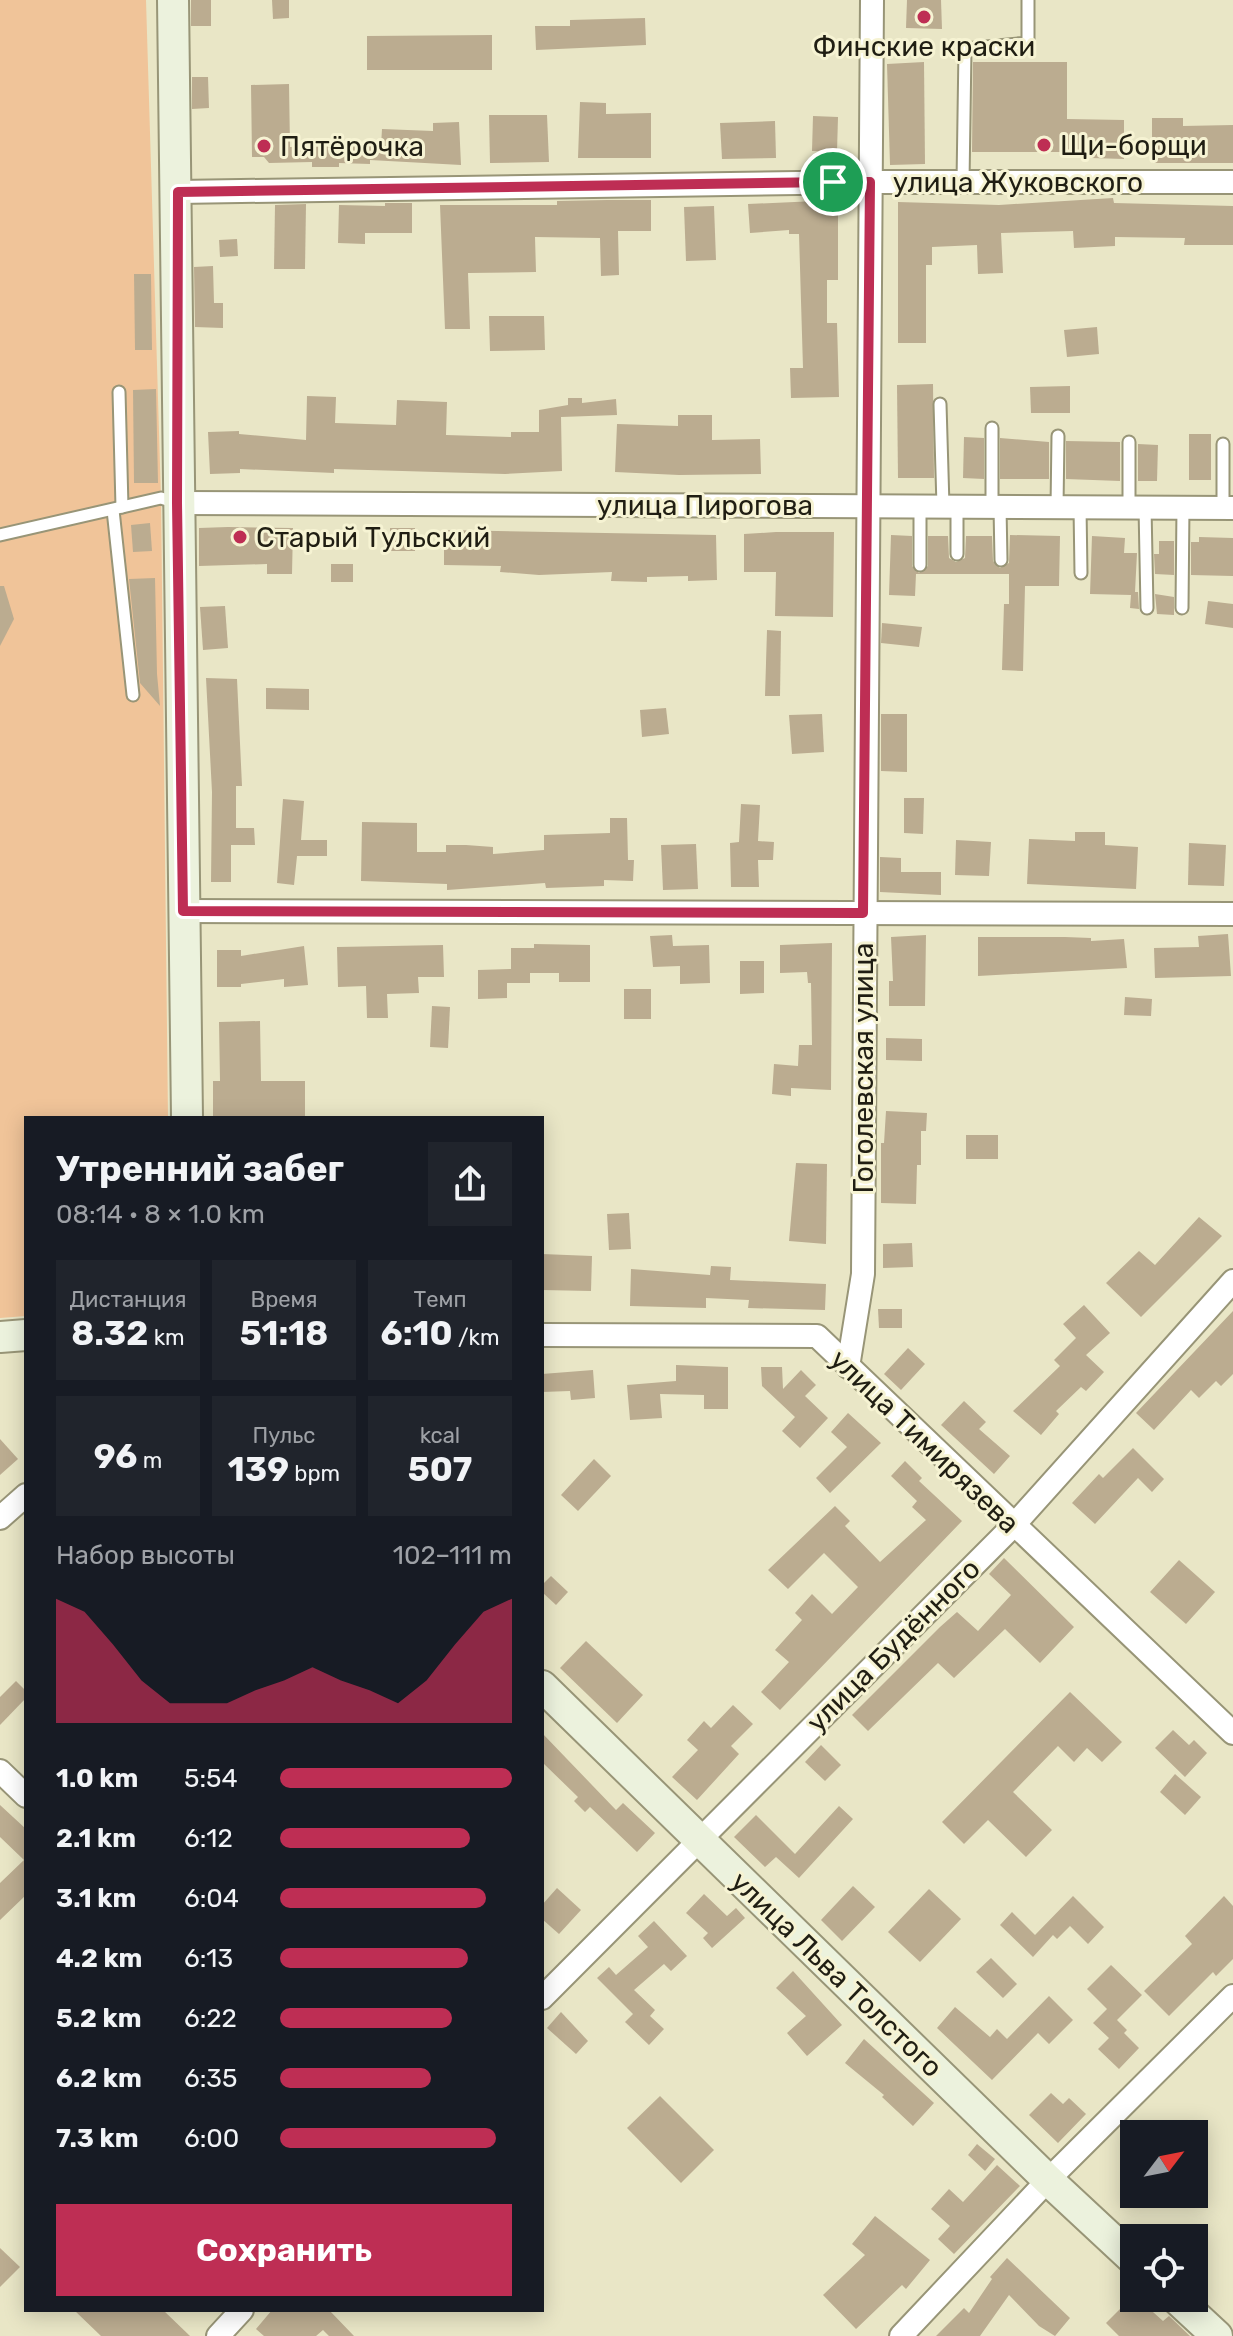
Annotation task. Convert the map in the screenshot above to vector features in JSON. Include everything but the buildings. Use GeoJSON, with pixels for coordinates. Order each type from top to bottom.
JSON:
{"type":"FeatureCollection","features":[{"type":"Feature","properties":{"kind":"street"},"geometry":{"type":"LineString","coordinates":[[173,0],[178,192],[177,503],[187,1116]]}},
{"type":"Feature","properties":{"kind":"street","name":"Гоголевская улица"},"geometry":{"type":"LineString","coordinates":[[848,1367],[863,1274],[863,913],[872,0]]}},
{"type":"Feature","properties":{"kind":"street","name":"улица Жуковского"},"geometry":{"type":"LineString","coordinates":[[178,192],[870,182],[1233,182]]}},
{"type":"Feature","properties":{"kind":"street","name":"улица Пирогова"},"geometry":{"type":"LineString","coordinates":[[177,503],[1228,508]]}},
{"type":"Feature","properties":{"kind":"street"},"geometry":{"type":"LineString","coordinates":[[183,911],[1233,914]]}},
{"type":"Feature","properties":{"kind":"street","name":"улица Будённого"},"geometry":{"type":"LineString","coordinates":[[544,1996],[698,1838],[1013,1526],[1233,1281]]}},
{"type":"Feature","properties":{"kind":"street"},"geometry":{"type":"LineString","coordinates":[[0,1337],[24,1335]]}},
{"type":"Feature","properties":{"kind":"street","name":"улица Тимирязева"},"geometry":{"type":"LineString","coordinates":[[544,1335],[817,1336],[1233,1733]]}},
{"type":"Feature","properties":{"kind":"street"},"geometry":{"type":"LineString","coordinates":[[0,1518],[24,1497]]}},
{"type":"Feature","properties":{"kind":"street","name":"улица Льва Толстого"},"geometry":{"type":"LineString","coordinates":[[544,1688],[1120,2247]]}},
{"type":"Feature","properties":{"kind":"street"},"geometry":{"type":"LineString","coordinates":[[0,1771],[24,1794]]}},
{"type":"Feature","properties":{"kind":"street"},"geometry":{"type":"LineString","coordinates":[[901,2336],[1048,2180],[1233,1996]]}},
{"type":"Feature","properties":{"kind":"street"},"geometry":{"type":"LineString","coordinates":[[218,2336],[240,2312]]}},
{"type":"Feature","properties":{"kind":"street"},"geometry":{"type":"LineString","coordinates":[[1191,2312],[1217,2336]]}},
{"type":"Feature","properties":{"kind":"lane"},"geometry":{"type":"LineString","coordinates":[[963,182],[965,49],[1028,43],[1028,0]]}},
{"type":"Feature","properties":{"kind":"lane"},"geometry":{"type":"LineString","coordinates":[[119,392],[118,509],[133,695]]}},
{"type":"Feature","properties":{"kind":"lane"},"geometry":{"type":"LineString","coordinates":[[940,404],[957,554]]}},
{"type":"Feature","properties":{"kind":"lane"},"geometry":{"type":"LineString","coordinates":[[992,428],[1001,560]]}},
{"type":"Feature","properties":{"kind":"lane"},"geometry":{"type":"LineString","coordinates":[[1058,436],[1081,573]]}},
{"type":"Feature","properties":{"kind":"lane"},"geometry":{"type":"LineString","coordinates":[[1129,442],[1147,608]]}},
{"type":"Feature","properties":{"kind":"lane"},"geometry":{"type":"LineString","coordinates":[[1223,444],[1228,508]]}},
{"type":"Feature","properties":{"kind":"lane"},"geometry":{"type":"LineString","coordinates":[[0,535],[161,498],[177,503]]}},
{"type":"Feature","properties":{"kind":"lane"},"geometry":{"type":"LineString","coordinates":[[920,506],[920,565]]}},
{"type":"Feature","properties":{"kind":"lane"},"geometry":{"type":"LineString","coordinates":[[1182,608],[1183,507]]}},
{"type":"Feature","properties":{"kind":"shaded area"},"geometry":{"type":"Polygon","coordinates":[[[0,0],[146,0],[161,498],[168,1116],[24,1116],[24,1316],[0,1318],[0,0]]]}},
{"type":"Feature","properties":{"kind":"place","name":"Финские краски"},"geometry":{"type":"Point","coordinates":[924,17]}},
{"type":"Feature","properties":{"kind":"place","name":"Щи-борщи"},"geometry":{"type":"Point","coordinates":[1044,145]}},
{"type":"Feature","properties":{"kind":"place","name":"Пятёрочка"},"geometry":{"type":"Point","coordinates":[264,146]}},
{"type":"Feature","properties":{"kind":"place","name":"Старый Тульский"},"geometry":{"type":"Point","coordinates":[240,537]}},
{"type":"Feature","properties":{"kind":"route"},"geometry":{"type":"LineString","coordinates":[[833,182],[870,182],[863,913],[183,911],[177,503],[178,192],[833,182]]}}]}
